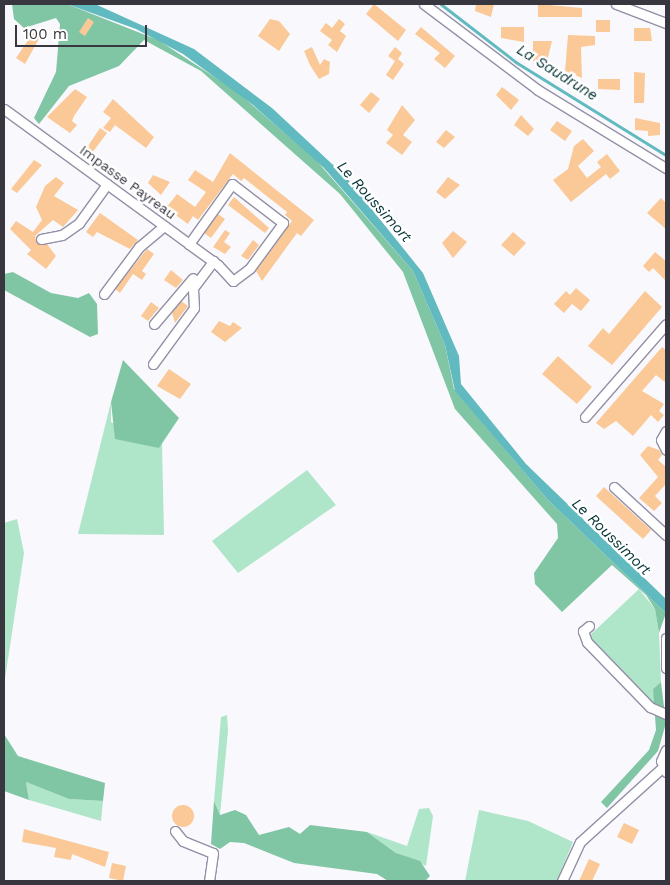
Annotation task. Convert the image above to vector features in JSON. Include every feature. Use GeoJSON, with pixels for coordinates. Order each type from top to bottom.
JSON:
{"type":"FeatureCollection","features":[{"type":"Feature","properties":{"kind":"street"},"geometry":{"type":"LineString","coordinates":[[424,4],[538,90],[666,168]]}},
{"type":"Feature","properties":{"kind":"street"},"geometry":{"type":"LineString","coordinates":[[616,4],[666,23]]}},
{"type":"Feature","properties":{"kind":"street","name":"Impasse Payreau"},"geometry":{"type":"LineString","coordinates":[[4,109],[108,184],[164,226],[189,244],[210,259],[233,282],[250,268],[282,219],[232,184],[189,244]]}},
{"type":"Feature","properties":{"kind":"street"},"geometry":{"type":"LineString","coordinates":[[41,239],[62,235],[79,223],[108,184]]}},
{"type":"Feature","properties":{"kind":"street"},"geometry":{"type":"LineString","coordinates":[[104,294],[139,248],[164,226]]}},
{"type":"Feature","properties":{"kind":"street"},"geometry":{"type":"LineString","coordinates":[[154,324],[210,259]]}},
{"type":"Feature","properties":{"kind":"street"},"geometry":{"type":"LineString","coordinates":[[153,364],[194,308],[192,288],[210,259]]}},
{"type":"Feature","properties":{"kind":"street"},"geometry":{"type":"LineString","coordinates":[[585,418],[666,324]]}},
{"type":"Feature","properties":{"kind":"street"},"geometry":{"type":"LineString","coordinates":[[666,431],[661,440],[666,450]]}},
{"type":"Feature","properties":{"kind":"street"},"geometry":{"type":"LineString","coordinates":[[614,487],[666,535]]}},
{"type":"Feature","properties":{"kind":"street"},"geometry":{"type":"LineString","coordinates":[[589,626],[583,631],[587,642],[650,707],[666,714]]}},
{"type":"Feature","properties":{"kind":"street"},"geometry":{"type":"LineString","coordinates":[[666,638],[666,668]]}},
{"type":"Feature","properties":{"kind":"street"},"geometry":{"type":"LineString","coordinates":[[562,881],[580,842],[664,770],[666,750]]}},
{"type":"Feature","properties":{"kind":"street"},"geometry":{"type":"LineString","coordinates":[[175,831],[183,840],[213,853],[209,881]]}},
{"type":"Feature","properties":{"kind":"green space"},"geometry":{"type":"Polygon","coordinates":[[[12,4],[67,4],[158,40],[236,91],[316,160],[413,271],[445,345],[454,389],[548,500],[666,613],[659,633],[655,609],[646,595],[612,565],[562,612],[535,584],[534,573],[558,538],[557,524],[455,409],[403,272],[340,194],[201,71],[144,40],[119,66],[69,86],[39,124],[34,118],[56,72],[60,24],[56,18],[24,28],[14,19],[12,4]]]}},
{"type":"Feature","properties":{"kind":"green space"},"geometry":{"type":"Polygon","coordinates":[[[13,272],[51,293],[78,298],[89,293],[97,304],[98,334],[90,337],[4,290],[4,274],[13,272]]]}},
{"type":"Feature","properties":{"kind":"green space"},"geometry":{"type":"Polygon","coordinates":[[[123,360],[179,418],[159,448],[115,439],[111,402],[123,360]]]}},
{"type":"Feature","properties":{"kind":"green space"},"geometry":{"type":"Polygon","coordinates":[[[111,402],[111,422],[159,448],[162,443],[164,535],[78,534],[111,402]]]}},
{"type":"Feature","properties":{"kind":"green space"},"geometry":{"type":"Polygon","coordinates":[[[307,470],[336,505],[238,573],[212,541],[307,470]]]}},
{"type":"Feature","properties":{"kind":"green space"},"geometry":{"type":"Polygon","coordinates":[[[17,519],[24,553],[5,679],[4,523],[17,519]]]}},
{"type":"Feature","properties":{"kind":"green space"},"geometry":{"type":"Polygon","coordinates":[[[639,589],[655,609],[659,633],[661,682],[653,689],[656,708],[587,638],[639,589]]]}},
{"type":"Feature","properties":{"kind":"green space"},"geometry":{"type":"Polygon","coordinates":[[[661,682],[666,723],[658,751],[607,808],[601,802],[649,750],[656,730],[653,689],[661,682]]]}},
{"type":"Feature","properties":{"kind":"green space"},"geometry":{"type":"Polygon","coordinates":[[[227,715],[228,731],[220,815],[214,801],[221,717],[227,715]]]}},
{"type":"Feature","properties":{"kind":"green space"},"geometry":{"type":"Polygon","coordinates":[[[4,734],[18,756],[105,783],[103,801],[69,799],[26,782],[29,800],[4,791],[4,734]]]}},
{"type":"Feature","properties":{"kind":"green space"},"geometry":{"type":"Polygon","coordinates":[[[26,782],[69,799],[103,801],[101,821],[29,800],[26,782]]]}},
{"type":"Feature","properties":{"kind":"green space"},"geometry":{"type":"Polygon","coordinates":[[[214,801],[220,815],[235,810],[246,815],[259,835],[289,827],[300,834],[310,825],[367,832],[396,853],[420,861],[430,876],[425,881],[388,881],[377,874],[294,863],[244,843],[230,842],[220,849],[211,844],[214,801]]]}},
{"type":"Feature","properties":{"kind":"green space"},"geometry":{"type":"Polygon","coordinates":[[[429,808],[433,816],[426,866],[396,853],[367,832],[407,846],[419,809],[429,808]]]}},
{"type":"Feature","properties":{"kind":"green space"},"geometry":{"type":"Polygon","coordinates":[[[479,810],[528,821],[573,842],[557,881],[465,881],[479,810]]]}},
{"type":"Feature","properties":{"kind":"water"},"geometry":{"type":"Polygon","coordinates":[[[67,4],[95,4],[194,49],[272,108],[346,177],[423,273],[459,356],[461,384],[526,464],[666,599],[666,613],[548,500],[455,391],[445,345],[413,271],[324,168],[253,105],[183,54],[136,29],[67,4]]]}},
{"type":"Feature","properties":{"kind":"building"},"geometry":{"type":"Polygon","coordinates":[[[374,4],[406,30],[398,41],[366,14],[374,4]]]}},
{"type":"Feature","properties":{"kind":"building"},"geometry":{"type":"Polygon","coordinates":[[[476,4],[494,4],[491,17],[475,11],[476,4]]]}},
{"type":"Feature","properties":{"kind":"building"},"geometry":{"type":"Polygon","coordinates":[[[538,4],[582,8],[582,17],[538,17],[538,4]]]}},
{"type":"Feature","properties":{"kind":"building"},"geometry":{"type":"Polygon","coordinates":[[[88,18],[94,22],[85,36],[79,32],[88,18]]]}},
{"type":"Feature","properties":{"kind":"building"},"geometry":{"type":"Polygon","coordinates":[[[270,19],[279,21],[290,34],[279,51],[258,36],[270,19]]]}},
{"type":"Feature","properties":{"kind":"building"},"geometry":{"type":"Polygon","coordinates":[[[339,19],[345,24],[340,31],[346,36],[337,52],[328,45],[332,40],[320,31],[326,23],[332,28],[339,19]]]}},
{"type":"Feature","properties":{"kind":"building"},"geometry":{"type":"Polygon","coordinates":[[[596,20],[610,20],[610,32],[596,32],[596,20]]]}},
{"type":"Feature","properties":{"kind":"building"},"geometry":{"type":"Polygon","coordinates":[[[421,27],[455,56],[445,68],[434,59],[440,53],[415,34],[421,27]]]}},
{"type":"Feature","properties":{"kind":"building"},"geometry":{"type":"Polygon","coordinates":[[[501,27],[524,27],[524,42],[501,38],[501,27]]]}},
{"type":"Feature","properties":{"kind":"building"},"geometry":{"type":"Polygon","coordinates":[[[634,28],[650,28],[652,41],[634,41],[634,28]]]}},
{"type":"Feature","properties":{"kind":"building"},"geometry":{"type":"Polygon","coordinates":[[[33,33],[40,37],[25,64],[16,58],[33,33]]]}},
{"type":"Feature","properties":{"kind":"building"},"geometry":{"type":"Polygon","coordinates":[[[568,35],[595,36],[595,45],[581,47],[582,78],[565,71],[568,35]]]}},
{"type":"Feature","properties":{"kind":"building"},"geometry":{"type":"Polygon","coordinates":[[[533,41],[552,41],[547,61],[533,61],[533,41]]]}},
{"type":"Feature","properties":{"kind":"building"},"geometry":{"type":"Polygon","coordinates":[[[312,47],[320,65],[324,59],[330,62],[329,74],[319,79],[304,51],[312,47]]]}},
{"type":"Feature","properties":{"kind":"building"},"geometry":{"type":"Polygon","coordinates":[[[395,47],[402,53],[398,59],[404,64],[393,80],[386,75],[395,61],[388,56],[395,47]]]}},
{"type":"Feature","properties":{"kind":"building"},"geometry":{"type":"Polygon","coordinates":[[[634,72],[645,73],[644,103],[634,103],[634,72]]]}},
{"type":"Feature","properties":{"kind":"building"},"geometry":{"type":"Polygon","coordinates":[[[598,79],[620,79],[620,90],[598,89],[598,79]]]}},
{"type":"Feature","properties":{"kind":"building"},"geometry":{"type":"Polygon","coordinates":[[[502,87],[519,100],[511,110],[496,95],[502,87]]]}},
{"type":"Feature","properties":{"kind":"building"},"geometry":{"type":"Polygon","coordinates":[[[75,89],[87,97],[74,116],[72,121],[77,125],[70,133],[47,117],[75,89]]]}},
{"type":"Feature","properties":{"kind":"building"},"geometry":{"type":"Polygon","coordinates":[[[371,92],[380,99],[369,113],[360,105],[371,92]]]}},
{"type":"Feature","properties":{"kind":"building"},"geometry":{"type":"Polygon","coordinates":[[[113,99],[154,137],[146,148],[115,125],[110,132],[103,128],[111,118],[103,112],[113,99]]]}},
{"type":"Feature","properties":{"kind":"building"},"geometry":{"type":"Polygon","coordinates":[[[402,105],[415,120],[403,135],[412,142],[402,155],[386,143],[393,135],[387,130],[402,105]]]}},
{"type":"Feature","properties":{"kind":"building"},"geometry":{"type":"Polygon","coordinates":[[[521,115],[534,129],[528,136],[514,125],[521,115]]]}},
{"type":"Feature","properties":{"kind":"building"},"geometry":{"type":"Polygon","coordinates":[[[635,118],[660,123],[660,135],[648,136],[648,131],[635,130],[635,118]]]}},
{"type":"Feature","properties":{"kind":"building"},"geometry":{"type":"Polygon","coordinates":[[[557,121],[572,131],[565,141],[550,130],[557,121]]]}},
{"type":"Feature","properties":{"kind":"building"},"geometry":{"type":"Polygon","coordinates":[[[100,128],[107,133],[92,153],[86,149],[100,128]]]}},
{"type":"Feature","properties":{"kind":"building"},"geometry":{"type":"Polygon","coordinates":[[[446,130],[455,137],[444,148],[436,142],[446,130]]]}},
{"type":"Feature","properties":{"kind":"building"},"geometry":{"type":"Polygon","coordinates":[[[583,139],[594,151],[578,166],[587,178],[601,167],[597,162],[607,154],[620,171],[610,179],[606,174],[571,202],[553,180],[568,169],[574,146],[583,139]]]}},
{"type":"Feature","properties":{"kind":"building"},"geometry":{"type":"Polygon","coordinates":[[[230,153],[314,220],[301,236],[297,233],[262,281],[256,271],[292,221],[285,215],[287,212],[244,178],[241,181],[233,174],[198,220],[193,216],[188,224],[166,208],[177,194],[195,207],[206,192],[188,180],[195,170],[213,182],[230,153]]]}},
{"type":"Feature","properties":{"kind":"building"},"geometry":{"type":"Polygon","coordinates":[[[34,160],[42,165],[17,193],[11,189],[34,160]]]}},
{"type":"Feature","properties":{"kind":"building"},"geometry":{"type":"Polygon","coordinates":[[[153,175],[170,182],[161,195],[148,183],[153,175]]]}},
{"type":"Feature","properties":{"kind":"building"},"geometry":{"type":"Polygon","coordinates":[[[56,177],[64,183],[54,196],[78,210],[63,227],[53,220],[35,236],[37,243],[47,244],[56,256],[46,269],[27,254],[31,250],[10,229],[16,221],[33,232],[42,220],[36,207],[45,186],[56,177]]]}},
{"type":"Feature","properties":{"kind":"building"},"geometry":{"type":"Polygon","coordinates":[[[448,177],[460,185],[445,199],[436,192],[448,177]]]}},
{"type":"Feature","properties":{"kind":"building"},"geometry":{"type":"Polygon","coordinates":[[[234,197],[269,228],[265,233],[228,205],[234,197]]]}},
{"type":"Feature","properties":{"kind":"building"},"geometry":{"type":"Polygon","coordinates":[[[661,198],[666,203],[666,229],[647,213],[661,198]]]}},
{"type":"Feature","properties":{"kind":"building"},"geometry":{"type":"Polygon","coordinates":[[[100,213],[138,240],[130,249],[97,232],[93,237],[86,232],[100,213]]]}},
{"type":"Feature","properties":{"kind":"building"},"geometry":{"type":"Polygon","coordinates":[[[218,214],[225,219],[211,238],[204,233],[218,214]]]}},
{"type":"Feature","properties":{"kind":"building"},"geometry":{"type":"Polygon","coordinates":[[[225,230],[230,233],[224,242],[231,247],[225,254],[213,247],[225,230]]]}},
{"type":"Feature","properties":{"kind":"building"},"geometry":{"type":"Polygon","coordinates":[[[453,231],[467,242],[453,258],[442,243],[453,231]]]}},
{"type":"Feature","properties":{"kind":"building"},"geometry":{"type":"Polygon","coordinates":[[[513,232],[526,243],[514,256],[501,245],[513,232]]]}},
{"type":"Feature","properties":{"kind":"building"},"geometry":{"type":"Polygon","coordinates":[[[253,240],[259,245],[248,260],[241,256],[253,240]]]}},
{"type":"Feature","properties":{"kind":"building"},"geometry":{"type":"Polygon","coordinates":[[[147,249],[154,254],[142,271],[146,274],[142,280],[133,274],[120,293],[115,289],[147,249]]]}},
{"type":"Feature","properties":{"kind":"building"},"geometry":{"type":"Polygon","coordinates":[[[655,252],[666,261],[666,281],[653,268],[649,272],[643,266],[655,252]]]}},
{"type":"Feature","properties":{"kind":"building"},"geometry":{"type":"Polygon","coordinates":[[[171,270],[183,280],[176,288],[164,280],[171,270]]]}},
{"type":"Feature","properties":{"kind":"building"},"geometry":{"type":"Polygon","coordinates":[[[576,288],[590,300],[581,311],[572,304],[564,313],[554,304],[566,291],[570,295],[576,288]]]}},
{"type":"Feature","properties":{"kind":"building"},"geometry":{"type":"Polygon","coordinates":[[[645,291],[662,307],[612,365],[588,346],[603,328],[609,334],[645,291]]]}},
{"type":"Feature","properties":{"kind":"building"},"geometry":{"type":"Polygon","coordinates":[[[181,301],[188,306],[175,323],[172,313],[181,301]]]}},
{"type":"Feature","properties":{"kind":"building"},"geometry":{"type":"Polygon","coordinates":[[[151,302],[159,308],[148,321],[141,316],[151,302]]]}},
{"type":"Feature","properties":{"kind":"building"},"geometry":{"type":"Polygon","coordinates":[[[219,321],[230,326],[233,322],[242,328],[225,342],[211,332],[219,321]]]}},
{"type":"Feature","properties":{"kind":"building"},"geometry":{"type":"Polygon","coordinates":[[[662,347],[666,350],[666,383],[656,375],[642,391],[664,404],[659,411],[664,415],[658,422],[651,415],[633,436],[616,421],[604,429],[596,423],[662,347]]]}},
{"type":"Feature","properties":{"kind":"building"},"geometry":{"type":"Polygon","coordinates":[[[558,356],[592,387],[577,404],[542,374],[558,356]]]}},
{"type":"Feature","properties":{"kind":"building"},"geometry":{"type":"Polygon","coordinates":[[[169,369],[191,384],[180,399],[157,386],[169,369]]]}},
{"type":"Feature","properties":{"kind":"building"},"geometry":{"type":"Polygon","coordinates":[[[648,446],[659,450],[662,455],[658,460],[666,467],[666,484],[655,496],[662,503],[654,511],[639,498],[658,477],[640,455],[648,446]]]}},
{"type":"Feature","properties":{"kind":"building"},"geometry":{"type":"Polygon","coordinates":[[[604,487],[651,530],[643,539],[596,496],[604,487]]]}},
{"type":"Feature","properties":{"kind":"building"},"geometry":{"type":"Polygon","coordinates":[[[183,805],[191,808],[194,816],[191,824],[183,827],[175,824],[172,816],[175,808],[183,805]]]}},
{"type":"Feature","properties":{"kind":"building"},"geometry":{"type":"Polygon","coordinates":[[[624,823],[639,830],[632,844],[617,837],[624,823]]]}},
{"type":"Feature","properties":{"kind":"building"},"geometry":{"type":"Polygon","coordinates":[[[24,829],[109,852],[105,867],[72,854],[71,860],[54,857],[56,848],[22,842],[24,829]]]}},
{"type":"Feature","properties":{"kind":"building"},"geometry":{"type":"Polygon","coordinates":[[[589,859],[600,864],[592,881],[579,881],[589,859]]]}},
{"type":"Feature","properties":{"kind":"building"},"geometry":{"type":"Polygon","coordinates":[[[112,863],[126,866],[123,881],[109,878],[112,863]]]}},
{"type":"Feature","properties":{"kind":"waterway","name":"La Saudrune"},"geometry":{"type":"LineString","coordinates":[[441,4],[516,62],[666,155]]}},
{"type":"Feature","properties":{"kind":"water label","name":"Le Roussimort"},"geometry":{"type":"Point","coordinates":[374,202]}},
{"type":"Feature","properties":{"kind":"water label","name":"Le Roussimort"},"geometry":{"type":"Point","coordinates":[611,537]}}]}
